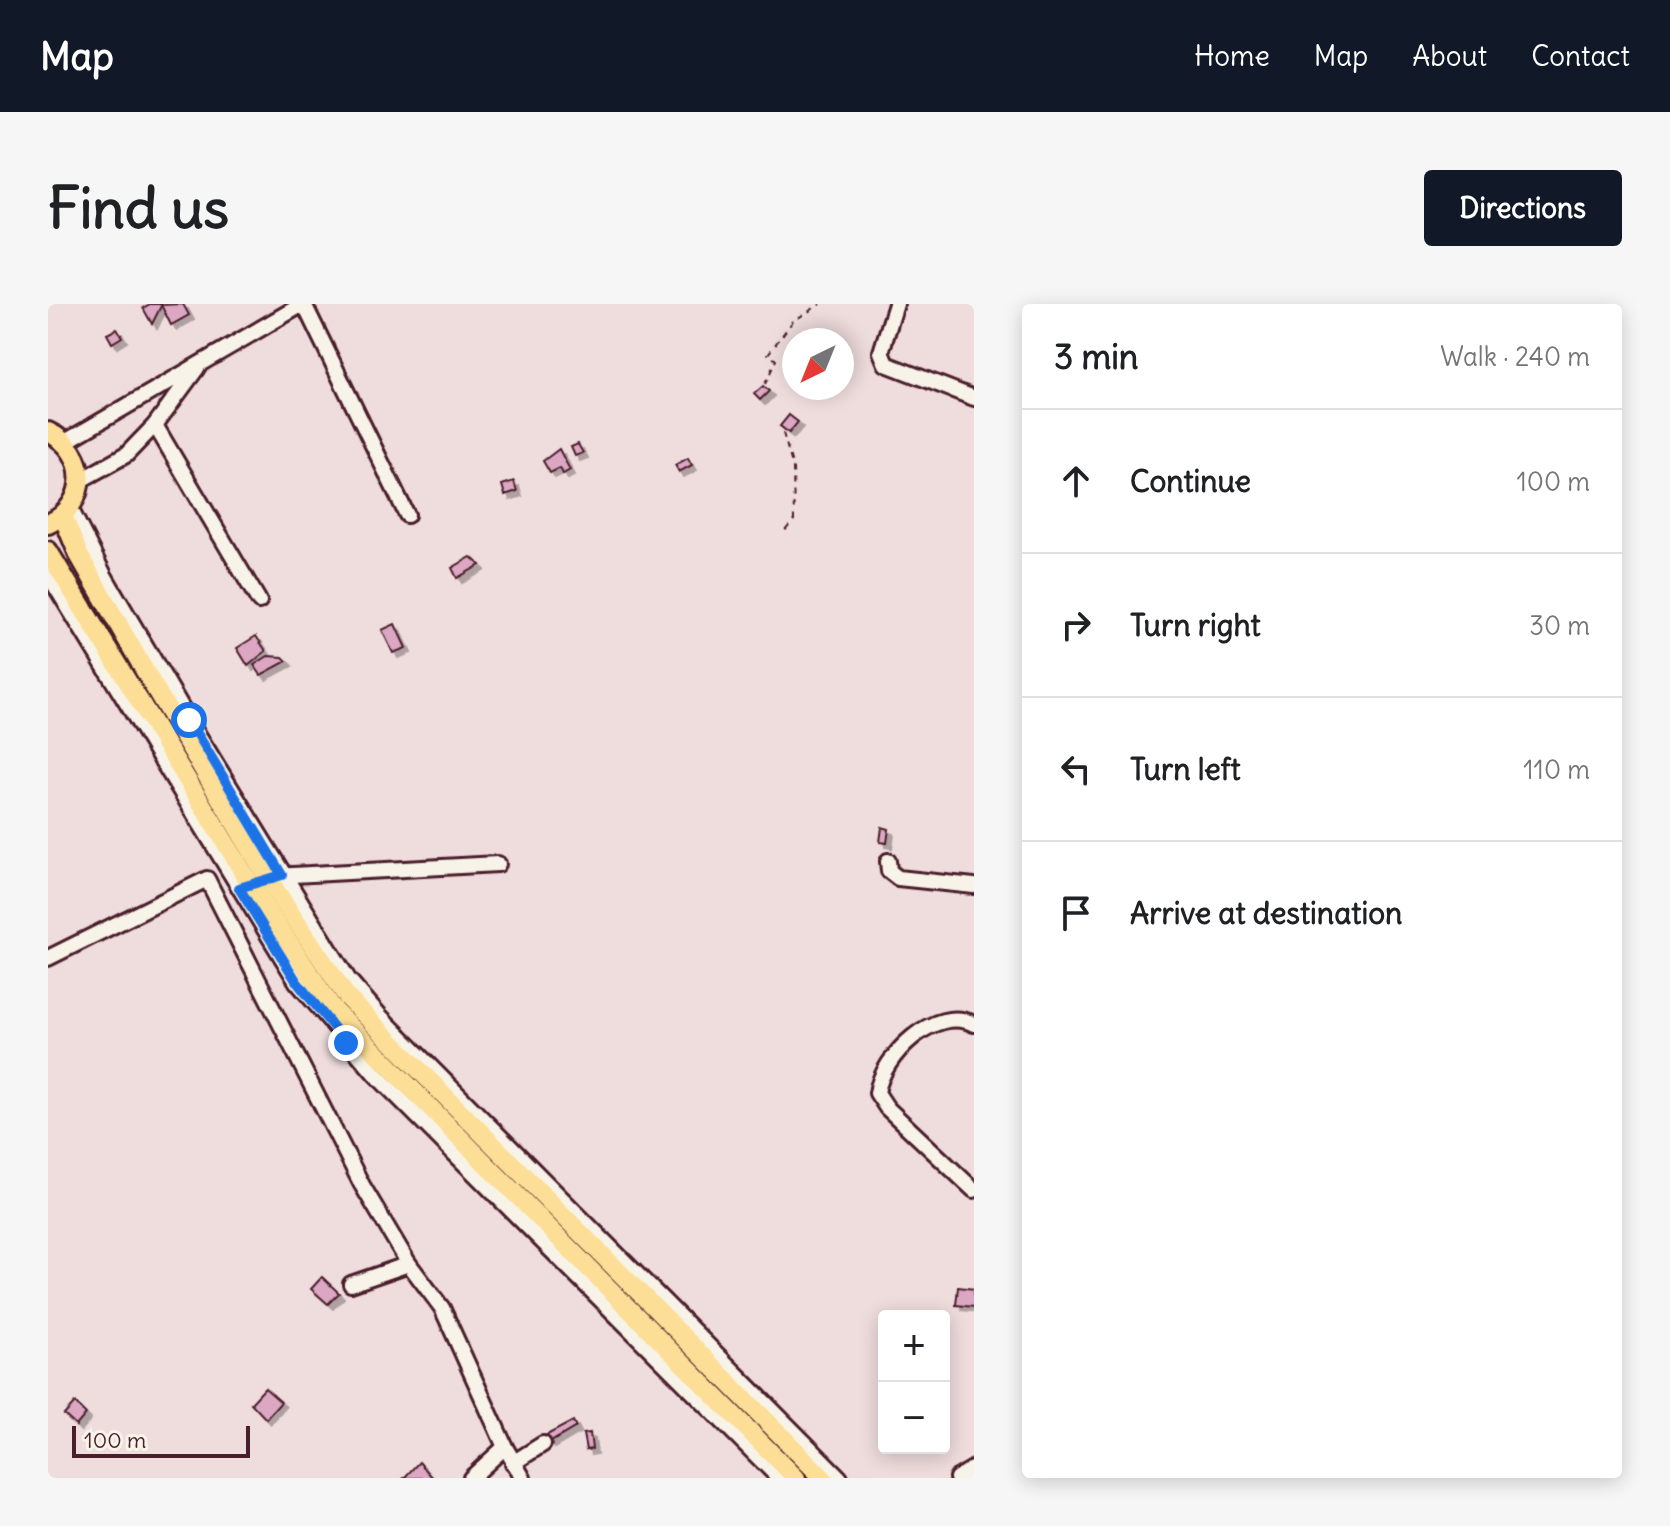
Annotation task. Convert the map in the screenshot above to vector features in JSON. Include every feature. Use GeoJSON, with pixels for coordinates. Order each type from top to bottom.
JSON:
{"type":"FeatureCollection","features":[{"type":"Feature","properties":{"kind":"main road"},"geometry":{"type":"LineString","coordinates":[[48,432],[65,442],[75,456],[81,480],[60,516],[308,974],[360,1039],[796,1478]]}},
{"type":"Feature","properties":{"kind":"main road"},"geometry":{"type":"LineString","coordinates":[[48,551],[259,881],[373,1026],[823,1478]]}},
{"type":"Feature","properties":{"kind":"street"},"geometry":{"type":"LineString","coordinates":[[65,442],[304,304],[407,515]]}},
{"type":"Feature","properties":{"kind":"street"},"geometry":{"type":"LineString","coordinates":[[896,304],[881,352],[886,364],[974,398]]}},
{"type":"Feature","properties":{"kind":"street"},"geometry":{"type":"LineString","coordinates":[[81,480],[126,455],[155,425],[200,364]]}},
{"type":"Feature","properties":{"kind":"street"},"geometry":{"type":"LineString","coordinates":[[155,425],[259,601]]}},
{"type":"Feature","properties":{"kind":"street"},"geometry":{"type":"LineString","coordinates":[[48,574],[259,881],[329,953],[381,1017],[840,1478]]}},
{"type":"Feature","properties":{"kind":"street"},"geometry":{"type":"LineString","coordinates":[[888,861],[889,871],[898,878],[974,886]]}},
{"type":"Feature","properties":{"kind":"street"},"geometry":{"type":"LineString","coordinates":[[259,881],[498,864]]}},
{"type":"Feature","properties":{"kind":"street"},"geometry":{"type":"LineString","coordinates":[[48,958],[207,879],[362,1185],[409,1264],[442,1308],[505,1447],[523,1478]]}},
{"type":"Feature","properties":{"kind":"street"},"geometry":{"type":"LineString","coordinates":[[259,881],[297,982],[346,1043],[779,1478]]}},
{"type":"Feature","properties":{"kind":"street"},"geometry":{"type":"LineString","coordinates":[[974,1024],[943,1020],[919,1034],[880,1077],[877,1093],[887,1108],[974,1190]]}},
{"type":"Feature","properties":{"kind":"street"},"geometry":{"type":"LineString","coordinates":[[351,1284],[409,1264]]}},
{"type":"Feature","properties":{"kind":"street"},"geometry":{"type":"LineString","coordinates":[[513,1463],[543,1444]]}},
{"type":"Feature","properties":{"kind":"street"},"geometry":{"type":"LineString","coordinates":[[471,1478],[505,1447]]}},
{"type":"Feature","properties":{"kind":"street"},"geometry":{"type":"LineString","coordinates":[[957,1478],[974,1468]]}},
{"type":"Feature","properties":{"kind":"path"},"geometry":{"type":"LineString","coordinates":[[765,384],[776,360],[768,354],[793,321],[821,304]]}},
{"type":"Feature","properties":{"kind":"path"},"geometry":{"type":"LineString","coordinates":[[783,433],[793,468],[794,520],[784,532]]}},
{"type":"Feature","properties":{"kind":"building"},"geometry":{"type":"Polygon","coordinates":[[[150,304],[162,304],[152,324],[143,308],[150,304]]]}},
{"type":"Feature","properties":{"kind":"building"},"geometry":{"type":"Polygon","coordinates":[[[183,304],[189,315],[171,325],[161,305],[183,304]]]}},
{"type":"Feature","properties":{"kind":"building"},"geometry":{"type":"Polygon","coordinates":[[[117,329],[122,337],[112,343],[107,334],[117,329]]]}},
{"type":"Feature","properties":{"kind":"building"},"geometry":{"type":"Polygon","coordinates":[[[763,386],[769,391],[760,400],[754,394],[763,386]]]}},
{"type":"Feature","properties":{"kind":"building"},"geometry":{"type":"Polygon","coordinates":[[[789,415],[798,422],[789,433],[780,426],[789,415]]]}},
{"type":"Feature","properties":{"kind":"building"},"geometry":{"type":"Polygon","coordinates":[[[578,444],[583,453],[575,456],[571,447],[578,444]]]}},
{"type":"Feature","properties":{"kind":"building"},"geometry":{"type":"Polygon","coordinates":[[[559,449],[570,470],[563,474],[560,468],[550,473],[543,461],[559,449]]]}},
{"type":"Feature","properties":{"kind":"building"},"geometry":{"type":"Polygon","coordinates":[[[688,458],[692,465],[679,472],[675,465],[688,458]]]}},
{"type":"Feature","properties":{"kind":"building"},"geometry":{"type":"Polygon","coordinates":[[[514,481],[517,491],[505,495],[502,485],[514,481]]]}},
{"type":"Feature","properties":{"kind":"building"},"geometry":{"type":"Polygon","coordinates":[[[471,557],[480,565],[457,578],[452,568],[471,557]]]}},
{"type":"Feature","properties":{"kind":"building"},"geometry":{"type":"Polygon","coordinates":[[[395,624],[406,648],[393,653],[382,630],[395,624]]]}},
{"type":"Feature","properties":{"kind":"building"},"geometry":{"type":"Polygon","coordinates":[[[256,636],[266,651],[248,666],[237,648],[256,636]]]}},
{"type":"Feature","properties":{"kind":"building"},"geometry":{"type":"Polygon","coordinates":[[[268,656],[283,657],[287,661],[261,675],[254,665],[268,656]]]}},
{"type":"Feature","properties":{"kind":"building"},"geometry":{"type":"Polygon","coordinates":[[[882,827],[889,829],[887,843],[880,842],[882,827]]]}},
{"type":"Feature","properties":{"kind":"building"},"geometry":{"type":"Polygon","coordinates":[[[322,1277],[339,1293],[328,1304],[311,1289],[322,1277]]]}},
{"type":"Feature","properties":{"kind":"building"},"geometry":{"type":"Polygon","coordinates":[[[958,1287],[974,1289],[974,1307],[956,1305],[958,1287]]]}},
{"type":"Feature","properties":{"kind":"building"},"geometry":{"type":"Polygon","coordinates":[[[265,1388],[281,1402],[266,1419],[251,1403],[265,1388]]]}},
{"type":"Feature","properties":{"kind":"building"},"geometry":{"type":"Polygon","coordinates":[[[75,1403],[86,1414],[76,1426],[64,1415],[75,1403]]]}},
{"type":"Feature","properties":{"kind":"building"},"geometry":{"type":"Polygon","coordinates":[[[573,1421],[576,1427],[549,1443],[545,1436],[573,1421]]]}},
{"type":"Feature","properties":{"kind":"building"},"geometry":{"type":"Polygon","coordinates":[[[590,1433],[592,1449],[586,1450],[583,1434],[590,1433]]]}},
{"type":"Feature","properties":{"kind":"building"},"geometry":{"type":"Polygon","coordinates":[[[419,1462],[433,1478],[404,1478],[419,1462]]]}},
{"type":"Feature","properties":{"kind":"route"},"geometry":{"type":"LineString","coordinates":[[189,720],[282,875],[267,877],[239,888],[297,982],[346,1043]]}}]}
